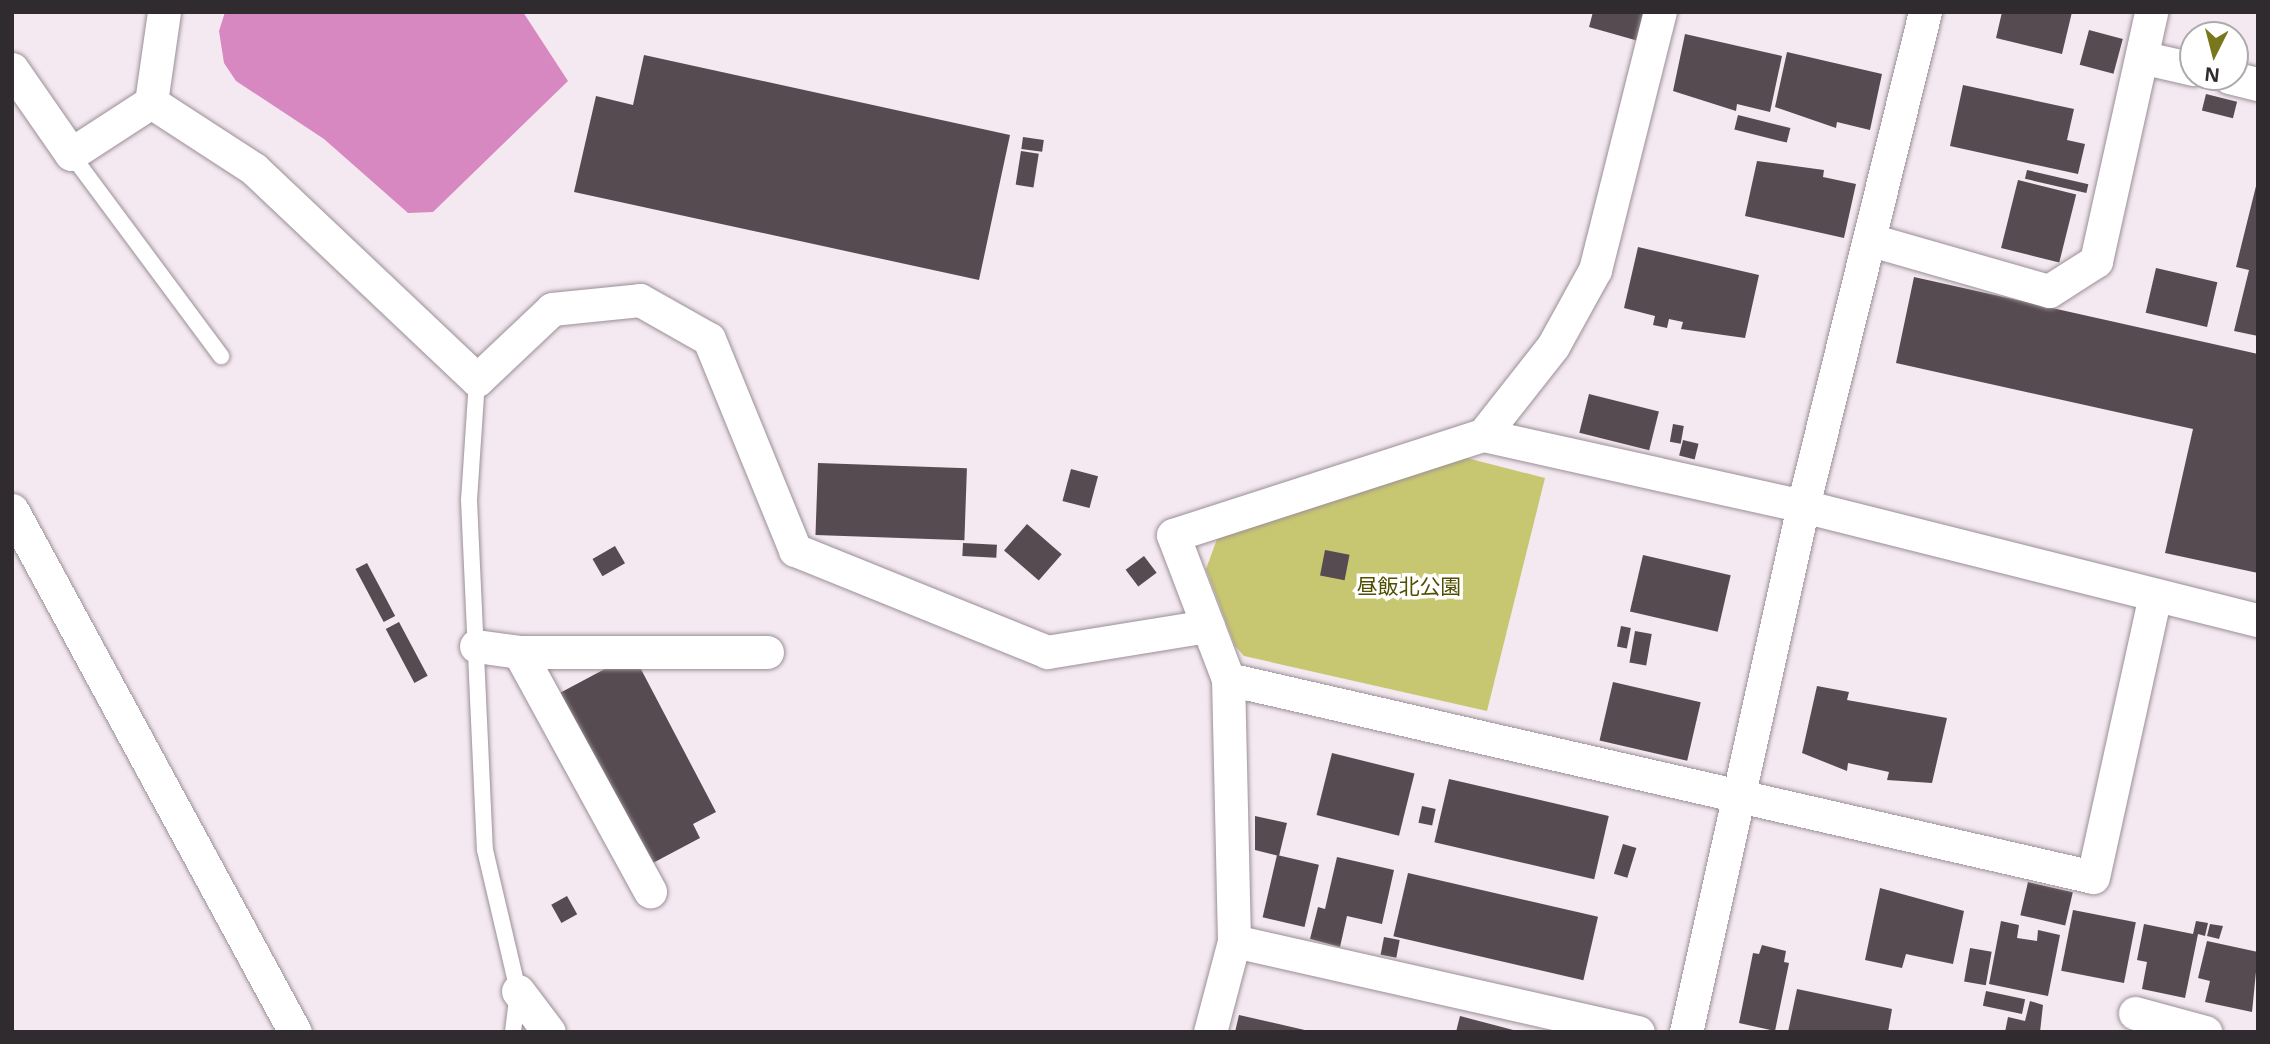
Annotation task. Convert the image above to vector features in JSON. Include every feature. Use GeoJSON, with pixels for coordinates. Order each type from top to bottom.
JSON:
{"type":"FeatureCollection","features":[{"type":"Feature","properties":{"kind":"street"},"geometry":{"type":"LineString","coordinates":[[12,69],[71,154],[151,102],[164,12]]}},
{"type":"Feature","properties":{"kind":"street"},"geometry":{"type":"LineString","coordinates":[[1483,435],[1553,346],[1595,270],[1660,12]]}},
{"type":"Feature","properties":{"kind":"street"},"geometry":{"type":"LineString","coordinates":[[1686,1032],[1735,796],[1803,506],[1871,240],[1925,12]]}},
{"type":"Feature","properties":{"kind":"street"},"geometry":{"type":"LineString","coordinates":[[1871,240],[2049,290],[2096,261],[2145,58],[2151,12]]}},
{"type":"Feature","properties":{"kind":"street"},"geometry":{"type":"LineString","coordinates":[[2145,58],[2179,66]]}},
{"type":"Feature","properties":{"kind":"street"},"geometry":{"type":"LineString","coordinates":[[151,102],[254,169],[477,380],[552,309],[640,300],[709,339],[795,550],[1048,652],[1208,626]]}},
{"type":"Feature","properties":{"kind":"street"},"geometry":{"type":"LineString","coordinates":[[1210,1032],[1234,941],[1228,679],[1172,535],[1483,435],[1803,506],[2258,620]]}},
{"type":"Feature","properties":{"kind":"street"},"geometry":{"type":"LineString","coordinates":[[12,510],[295,1032]]}},
{"type":"Feature","properties":{"kind":"street"},"geometry":{"type":"LineString","coordinates":[[1228,679],[2094,877],[2155,596]]}},
{"type":"Feature","properties":{"kind":"street"},"geometry":{"type":"LineString","coordinates":[[476,646],[519,652],[767,652]]}},
{"type":"Feature","properties":{"kind":"street"},"geometry":{"type":"LineString","coordinates":[[519,652],[650,891]]}},
{"type":"Feature","properties":{"kind":"street"},"geometry":{"type":"LineString","coordinates":[[1234,941],[1639,1032]]}},
{"type":"Feature","properties":{"kind":"street"},"geometry":{"type":"LineString","coordinates":[[518,991],[549,1032]]}},
{"type":"Feature","properties":{"kind":"street"},"geometry":{"type":"LineString","coordinates":[[2135,1013],[2206,1032]]}},
{"type":"Feature","properties":{"kind":"lane"},"geometry":{"type":"LineString","coordinates":[[71,154],[221,356]]}},
{"type":"Feature","properties":{"kind":"lane"},"geometry":{"type":"LineString","coordinates":[[477,380],[469,500],[485,850],[518,991],[513,1032]]}},
{"type":"Feature","properties":{"kind":"green space","name":"昼飯北公園"},"geometry":{"type":"Polygon","coordinates":[[[1463,457],[1545,478],[1487,711],[1244,656],[1235,646],[1206,569],[1217,539],[1463,457]]]}},
{"type":"Feature","properties":{"kind":"shaded area"},"geometry":{"type":"Polygon","coordinates":[[[225,12],[523,12],[568,81],[433,212],[408,213],[324,139],[236,81],[224,63],[219,31],[225,12]]]}},
{"type":"Feature","properties":{"kind":"building"},"geometry":{"type":"Polygon","coordinates":[[[1593,12],[1651,12],[1642,42],[1589,27],[1593,12]]]}},
{"type":"Feature","properties":{"kind":"building"},"geometry":{"type":"Polygon","coordinates":[[[2002,12],[2072,12],[2062,54],[1996,38],[2002,12]]]}},
{"type":"Feature","properties":{"kind":"building"},"geometry":{"type":"Polygon","coordinates":[[[2089,30],[2123,39],[2113,74],[2080,65],[2089,30]]]}},
{"type":"Feature","properties":{"kind":"building"},"geometry":{"type":"Polygon","coordinates":[[[1685,34],[1782,56],[1770,112],[1737,104],[1736,111],[1673,91],[1685,34]]]}},
{"type":"Feature","properties":{"kind":"building"},"geometry":{"type":"Polygon","coordinates":[[[1787,52],[1882,74],[1870,130],[1837,122],[1836,128],[1775,107],[1787,52]]]}},
{"type":"Feature","properties":{"kind":"building"},"geometry":{"type":"Polygon","coordinates":[[[644,55],[1010,135],[979,280],[574,192],[596,96],[633,105],[644,55]]]}},
{"type":"Feature","properties":{"kind":"building"},"geometry":{"type":"Polygon","coordinates":[[[1963,85],[2074,109],[2067,140],[2085,144],[2078,174],[1950,146],[1963,85]]]}},
{"type":"Feature","properties":{"kind":"building"},"geometry":{"type":"Polygon","coordinates":[[[2206,94],[2237,102],[2233,118],[2202,110],[2206,94]]]}},
{"type":"Feature","properties":{"kind":"building"},"geometry":{"type":"Polygon","coordinates":[[[1738,115],[1790,128],[1787,143],[1734,130],[1738,115]]]}},
{"type":"Feature","properties":{"kind":"building"},"geometry":{"type":"Polygon","coordinates":[[[1023,137],[1044,140],[1042,152],[1021,149],[1023,137]]]}},
{"type":"Feature","properties":{"kind":"building"},"geometry":{"type":"Polygon","coordinates":[[[1021,151],[1039,154],[1033,187],[1016,185],[1021,151]]]}},
{"type":"Feature","properties":{"kind":"building"},"geometry":{"type":"Polygon","coordinates":[[[1757,161],[1824,170],[1823,177],[1856,184],[1844,238],[1745,216],[1757,161]]]}},
{"type":"Feature","properties":{"kind":"building"},"geometry":{"type":"Polygon","coordinates":[[[2027,170],[2088,184],[2086,193],[2025,179],[2027,170]]]}},
{"type":"Feature","properties":{"kind":"building"},"geometry":{"type":"Polygon","coordinates":[[[2018,180],[2076,195],[2059,262],[2001,248],[2018,180]]]}},
{"type":"Feature","properties":{"kind":"building"},"geometry":{"type":"Polygon","coordinates":[[[2257,182],[2258,336],[2234,331],[2249,270],[2236,267],[2257,182]]]}},
{"type":"Feature","properties":{"kind":"building"},"geometry":{"type":"Polygon","coordinates":[[[1638,247],[1759,275],[1745,338],[1681,329],[1683,322],[1669,319],[1667,328],[1653,325],[1655,316],[1624,308],[1638,247]]]}},
{"type":"Feature","properties":{"kind":"building"},"geometry":{"type":"Polygon","coordinates":[[[2156,268],[2217,282],[2207,327],[2146,313],[2156,268]]]}},
{"type":"Feature","properties":{"kind":"building"},"geometry":{"type":"Polygon","coordinates":[[[1914,277],[2258,354],[2258,573],[2165,553],[2193,429],[1896,363],[1914,277]]]}},
{"type":"Feature","properties":{"kind":"building"},"geometry":{"type":"Polygon","coordinates":[[[1589,394],[1659,411],[1649,450],[1579,433],[1589,394]]]}},
{"type":"Feature","properties":{"kind":"building"},"geometry":{"type":"Polygon","coordinates":[[[1673,424],[1684,426],[1681,444],[1670,442],[1673,424]]]}},
{"type":"Feature","properties":{"kind":"building"},"geometry":{"type":"Polygon","coordinates":[[[1683,440],[1699,444],[1695,459],[1679,456],[1683,440]]]}},
{"type":"Feature","properties":{"kind":"building"},"geometry":{"type":"Polygon","coordinates":[[[818,463],[967,468],[964,540],[815,535],[818,463]]]}},
{"type":"Feature","properties":{"kind":"building"},"geometry":{"type":"Polygon","coordinates":[[[1071,469],[1098,476],[1090,508],[1062,501],[1071,469]]]}},
{"type":"Feature","properties":{"kind":"building"},"geometry":{"type":"Polygon","coordinates":[[[1027,524],[1062,554],[1039,581],[1004,550],[1027,524]]]}},
{"type":"Feature","properties":{"kind":"building"},"geometry":{"type":"Polygon","coordinates":[[[963,543],[997,545],[996,558],[962,556],[963,543]]]}},
{"type":"Feature","properties":{"kind":"building"},"geometry":{"type":"Polygon","coordinates":[[[615,546],[625,563],[602,576],[592,559],[615,546]]]}},
{"type":"Feature","properties":{"kind":"building"},"geometry":{"type":"Polygon","coordinates":[[[1325,550],[1350,555],[1345,580],[1320,576],[1325,550]]]}},
{"type":"Feature","properties":{"kind":"building"},"geometry":{"type":"Polygon","coordinates":[[[1643,555],[1731,575],[1718,632],[1630,612],[1643,555]]]}},
{"type":"Feature","properties":{"kind":"building"},"geometry":{"type":"Polygon","coordinates":[[[1144,556],[1157,573],[1138,587],[1126,570],[1144,556]]]}},
{"type":"Feature","properties":{"kind":"building"},"geometry":{"type":"Polygon","coordinates":[[[367,563],[395,616],[384,622],[356,569],[367,563]]]}},
{"type":"Feature","properties":{"kind":"building"},"geometry":{"type":"Polygon","coordinates":[[[399,622],[428,676],[414,683],[386,629],[399,622]]]}},
{"type":"Feature","properties":{"kind":"building"},"geometry":{"type":"Polygon","coordinates":[[[1621,626],[1631,628],[1627,649],[1617,647],[1621,626]]]}},
{"type":"Feature","properties":{"kind":"building"},"geometry":{"type":"Polygon","coordinates":[[[1635,631],[1652,634],[1646,665],[1629,663],[1635,631]]]}},
{"type":"Feature","properties":{"kind":"building"},"geometry":{"type":"Polygon","coordinates":[[[633,654],[716,812],[693,824],[700,838],[651,864],[556,695],[633,654]]]}},
{"type":"Feature","properties":{"kind":"building"},"geometry":{"type":"Polygon","coordinates":[[[1613,682],[1701,702],[1687,761],[1600,740],[1613,682]]]}},
{"type":"Feature","properties":{"kind":"building"},"geometry":{"type":"Polygon","coordinates":[[[1817,686],[1849,692],[1847,700],[1947,718],[1932,783],[1887,780],[1889,772],[1848,763],[1847,771],[1802,753],[1817,686]]]}},
{"type":"Feature","properties":{"kind":"building"},"geometry":{"type":"Polygon","coordinates":[[[1332,753],[1414,774],[1399,836],[1317,815],[1332,753]]]}},
{"type":"Feature","properties":{"kind":"building"},"geometry":{"type":"Polygon","coordinates":[[[1449,779],[1609,816],[1594,879],[1434,842],[1449,779]]]}},
{"type":"Feature","properties":{"kind":"building"},"geometry":{"type":"Polygon","coordinates":[[[1422,806],[1436,809],[1432,826],[1418,823],[1422,806]]]}},
{"type":"Feature","properties":{"kind":"building"},"geometry":{"type":"Polygon","coordinates":[[[1255,816],[1287,823],[1279,856],[1255,850],[1255,816]]]}},
{"type":"Feature","properties":{"kind":"building"},"geometry":{"type":"Polygon","coordinates":[[[1623,844],[1636,848],[1627,878],[1614,874],[1623,844]]]}},
{"type":"Feature","properties":{"kind":"building"},"geometry":{"type":"Polygon","coordinates":[[[1277,855],[1319,865],[1305,927],[1263,917],[1277,855]]]}},
{"type":"Feature","properties":{"kind":"building"},"geometry":{"type":"Polygon","coordinates":[[[1337,857],[1394,870],[1382,924],[1347,916],[1340,947],[1310,939],[1318,907],[1325,909],[1337,857]]]}},
{"type":"Feature","properties":{"kind":"building"},"geometry":{"type":"Polygon","coordinates":[[[1408,873],[1598,917],[1583,980],[1393,936],[1408,873]]]}},
{"type":"Feature","properties":{"kind":"building"},"geometry":{"type":"Polygon","coordinates":[[[2028,882],[2073,892],[2065,925],[2020,915],[2028,882]]]}},
{"type":"Feature","properties":{"kind":"building"},"geometry":{"type":"Polygon","coordinates":[[[1880,888],[1964,911],[1953,964],[1906,954],[1902,968],[1865,960],[1880,888]]]}},
{"type":"Feature","properties":{"kind":"building"},"geometry":{"type":"Polygon","coordinates":[[[567,896],[577,914],[561,923],[551,905],[567,896]]]}},
{"type":"Feature","properties":{"kind":"building"},"geometry":{"type":"Polygon","coordinates":[[[2073,910],[2136,922],[2124,983],[2061,971],[2073,910]]]}},
{"type":"Feature","properties":{"kind":"building"},"geometry":{"type":"Polygon","coordinates":[[[2001,921],[2019,925],[2017,938],[2037,941],[2038,930],[2060,935],[2048,996],[1989,984],[2001,921]]]}},
{"type":"Feature","properties":{"kind":"building"},"geometry":{"type":"Polygon","coordinates":[[[2196,921],[2208,923],[2205,936],[2198,934],[2185,998],[2142,989],[2147,962],[2137,960],[2144,924],[2193,934],[2196,921]]]}},
{"type":"Feature","properties":{"kind":"building"},"geometry":{"type":"Polygon","coordinates":[[[2210,924],[2223,926],[2219,939],[2207,936],[2210,924]]]}},
{"type":"Feature","properties":{"kind":"building"},"geometry":{"type":"Polygon","coordinates":[[[1384,937],[1400,940],[1396,958],[1381,955],[1384,937]]]}},
{"type":"Feature","properties":{"kind":"building"},"geometry":{"type":"Polygon","coordinates":[[[2207,941],[2258,952],[2252,1012],[2205,1002],[2210,981],[2198,978],[2207,941]]]}},
{"type":"Feature","properties":{"kind":"building"},"geometry":{"type":"Polygon","coordinates":[[[1762,945],[1786,951],[1784,962],[1789,963],[1775,1031],[1739,1023],[1753,953],[1759,954],[1762,945]]]}},
{"type":"Feature","properties":{"kind":"building"},"geometry":{"type":"Polygon","coordinates":[[[1970,948],[1992,952],[1986,985],[1964,981],[1970,948]]]}},
{"type":"Feature","properties":{"kind":"building"},"geometry":{"type":"Polygon","coordinates":[[[1797,989],[1892,1009],[1888,1032],[1788,1032],[1797,989]]]}},
{"type":"Feature","properties":{"kind":"building"},"geometry":{"type":"Polygon","coordinates":[[[1986,991],[2025,999],[2022,1014],[1983,1006],[1986,991]]]}},
{"type":"Feature","properties":{"kind":"building"},"geometry":{"type":"Polygon","coordinates":[[[2030,1001],[2043,1005],[2040,1032],[2005,1032],[2008,1017],[2025,1021],[2030,1001]]]}},
{"type":"Feature","properties":{"kind":"building"},"geometry":{"type":"Polygon","coordinates":[[[1239,1015],[1309,1031],[1235,1032],[1239,1015]]]}},
{"type":"Feature","properties":{"kind":"building"},"geometry":{"type":"Polygon","coordinates":[[[1460,1016],[1517,1031],[1517,1032],[1456,1032],[1460,1016]]]}}]}
